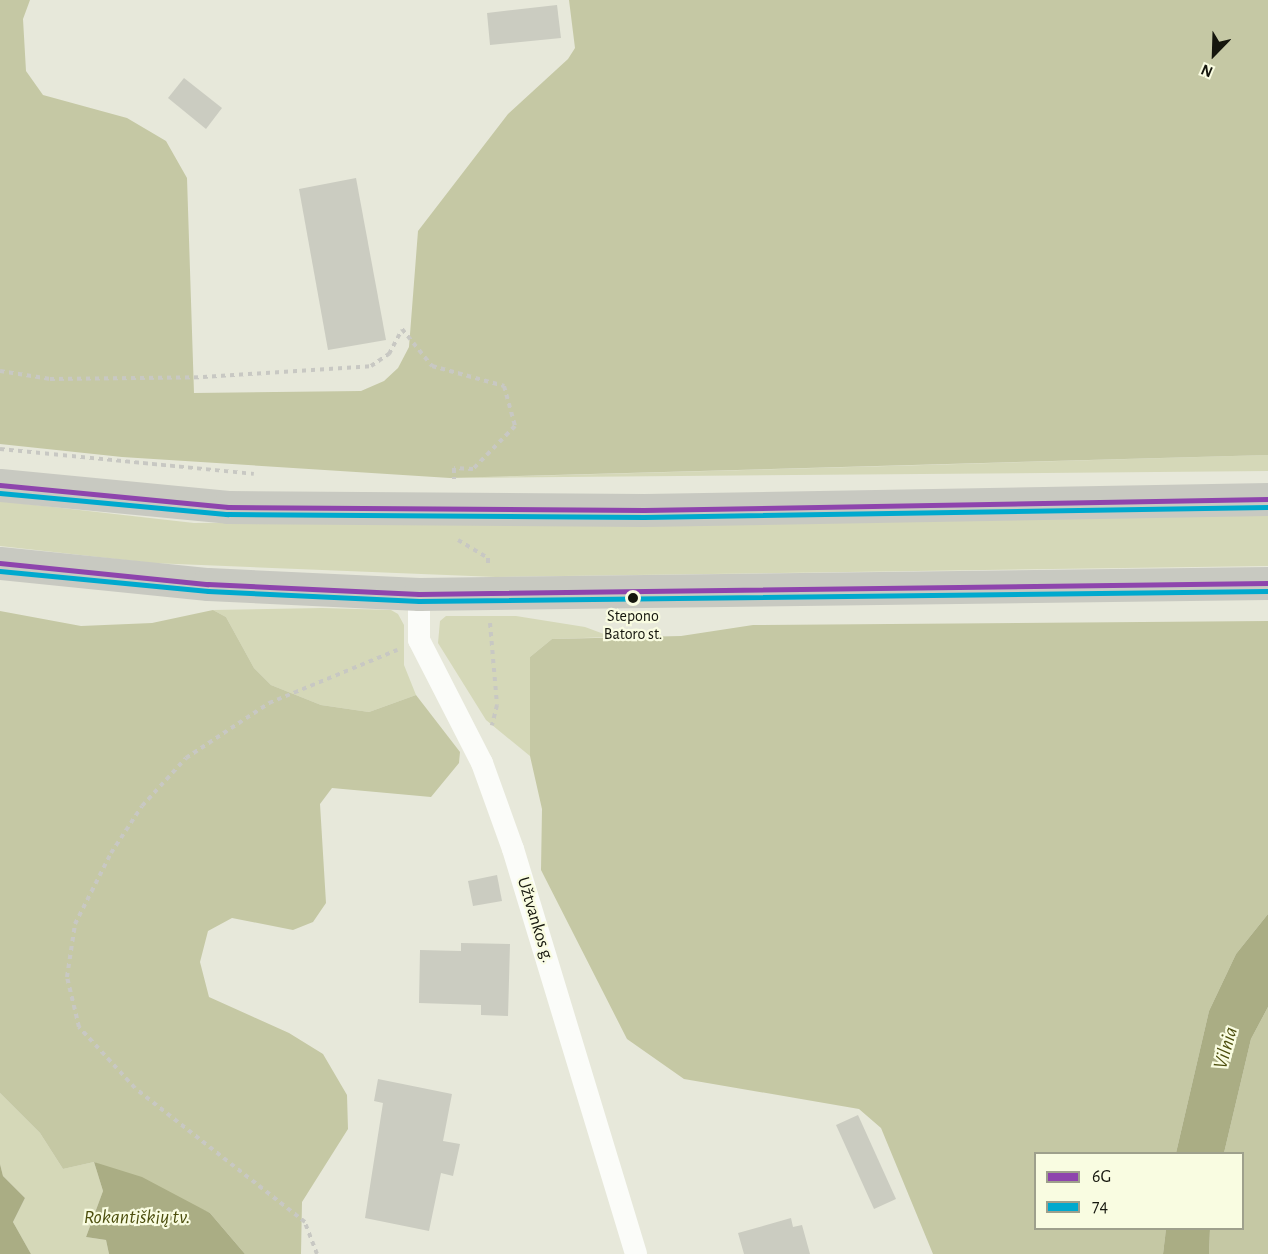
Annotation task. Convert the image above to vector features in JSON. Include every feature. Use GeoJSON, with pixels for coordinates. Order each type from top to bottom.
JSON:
{"type":"FeatureCollection","features":[{"type":"Feature","properties":{"kind":"main road"},"geometry":{"type":"LineString","coordinates":[[0,485],[228,507],[644,510],[1268,498]]}},
{"type":"Feature","properties":{"kind":"main road"},"geometry":{"type":"LineString","coordinates":[[0,563],[208,584],[419,594],[1268,583]]}},
{"type":"Feature","properties":{"kind":"street","name":"Užtvankos g."},"geometry":{"type":"LineString","coordinates":[[419,594],[419,640],[482,763],[516,860],[636,1254]]}},
{"type":"Feature","properties":{"kind":"path"},"geometry":{"type":"LineString","coordinates":[[0,371],[50,379],[202,377],[371,366],[389,354],[402,329],[432,366],[504,386],[515,426],[473,469],[454,468]]}},
{"type":"Feature","properties":{"kind":"path"},"geometry":{"type":"LineString","coordinates":[[0,449],[266,475]]}},
{"type":"Feature","properties":{"kind":"path"},"geometry":{"type":"LineString","coordinates":[[442,483],[454,484]]}},
{"type":"Feature","properties":{"kind":"path"},"geometry":{"type":"LineString","coordinates":[[482,763],[497,705],[488,594]]}},
{"type":"Feature","properties":{"kind":"path"},"geometry":{"type":"LineString","coordinates":[[317,1254],[305,1222],[135,1088],[79,1027],[67,977],[75,924],[111,853],[142,806],[186,758],[269,703],[419,640]]}},
{"type":"Feature","properties":{"kind":"shaded area"},"geometry":{"type":"Polygon","coordinates":[[[0,0],[30,0],[23,19],[26,71],[43,95],[127,118],[166,141],[187,178],[194,393],[361,391],[384,381],[398,368],[409,347],[418,231],[508,114],[568,59],[575,48],[569,0],[1268,0],[1268,455],[450,478],[122,457],[0,444],[0,0]]]}},
{"type":"Feature","properties":{"kind":"shaded area"},"geometry":{"type":"Polygon","coordinates":[[[1268,455],[1268,471],[450,478],[925,465],[1268,455]]]}},
{"type":"Feature","properties":{"kind":"shaded area"},"geometry":{"type":"Polygon","coordinates":[[[0,501],[194,523],[1268,514],[1268,566],[496,577],[152,563],[0,546],[0,501]]]}},
{"type":"Feature","properties":{"kind":"shaded area"},"geometry":{"type":"Polygon","coordinates":[[[322,608],[391,610],[398,614],[404,625],[404,665],[416,695],[369,712],[321,705],[271,685],[254,668],[226,617],[213,610],[322,608]]]}},
{"type":"Feature","properties":{"kind":"shaded area"},"geometry":{"type":"Polygon","coordinates":[[[213,610],[226,617],[254,668],[271,685],[321,705],[369,712],[416,695],[460,752],[459,763],[431,797],[332,788],[320,804],[326,903],[313,922],[293,930],[232,918],[208,931],[200,962],[209,997],[289,1033],[323,1054],[347,1095],[348,1129],[302,1202],[301,1254],[245,1254],[210,1213],[94,1162],[63,1169],[40,1133],[0,1093],[0,611],[81,626],[152,623],[213,610]]]}},
{"type":"Feature","properties":{"kind":"shaded area"},"geometry":{"type":"Polygon","coordinates":[[[446,616],[516,616],[585,627],[612,637],[552,639],[530,657],[530,756],[486,720],[438,643],[440,621],[446,616]]]}},
{"type":"Feature","properties":{"kind":"shaded area"},"geometry":{"type":"Polygon","coordinates":[[[1268,621],[1268,914],[1236,954],[1209,1011],[1176,1152],[1034,1152],[1034,1230],[1166,1230],[1163,1254],[933,1254],[881,1128],[859,1109],[684,1079],[627,1039],[541,870],[542,809],[530,756],[530,657],[552,639],[681,636],[753,625],[1268,621]]]}},
{"type":"Feature","properties":{"kind":"shaded area"},"geometry":{"type":"Polygon","coordinates":[[[1268,1007],[1268,1254],[1209,1254],[1210,1230],[1244,1230],[1244,1152],[1224,1152],[1251,1039],[1268,1007]]]}},
{"type":"Feature","properties":{"kind":"shaded area"},"geometry":{"type":"Polygon","coordinates":[[[0,1093],[40,1133],[63,1169],[94,1162],[103,1191],[86,1237],[106,1240],[109,1254],[31,1254],[13,1222],[25,1198],[3,1176],[0,1164],[0,1093]]]}},
{"type":"Feature","properties":{"kind":"water","name":"Vilnia"},"geometry":{"type":"Polygon","coordinates":[[[1268,914],[1268,1007],[1251,1039],[1224,1152],[1176,1152],[1209,1011],[1236,954],[1268,914]]]}},
{"type":"Feature","properties":{"kind":"water","name":"Rokantiškių tv."},"geometry":{"type":"Polygon","coordinates":[[[94,1162],[142,1177],[210,1213],[245,1254],[109,1254],[106,1240],[86,1237],[103,1191],[94,1162]]]}},
{"type":"Feature","properties":{"kind":"water"},"geometry":{"type":"Polygon","coordinates":[[[0,1164],[3,1176],[25,1198],[13,1222],[31,1254],[0,1254],[0,1164]]]}},
{"type":"Feature","properties":{"kind":"water"},"geometry":{"type":"Polygon","coordinates":[[[1166,1230],[1210,1230],[1209,1254],[1163,1254],[1166,1230]]]}},
{"type":"Feature","properties":{"kind":"building"},"geometry":{"type":"Polygon","coordinates":[[[557,5],[561,38],[490,45],[487,13],[557,5]]]}},
{"type":"Feature","properties":{"kind":"building"},"geometry":{"type":"Polygon","coordinates":[[[184,78],[222,108],[206,129],[168,98],[184,78]]]}},
{"type":"Feature","properties":{"kind":"building"},"geometry":{"type":"Polygon","coordinates":[[[356,178],[386,340],[328,350],[299,189],[356,178]]]}},
{"type":"Feature","properties":{"kind":"building"},"geometry":{"type":"Polygon","coordinates":[[[497,875],[502,901],[473,906],[468,881],[497,875]]]}},
{"type":"Feature","properties":{"kind":"building"},"geometry":{"type":"Polygon","coordinates":[[[461,943],[510,944],[508,1016],[481,1015],[481,1005],[419,1003],[420,950],[461,951],[461,943]]]}},
{"type":"Feature","properties":{"kind":"building"},"geometry":{"type":"Polygon","coordinates":[[[378,1079],[452,1094],[443,1141],[460,1144],[453,1176],[441,1173],[429,1231],[365,1218],[383,1103],[374,1101],[378,1079]]]}},
{"type":"Feature","properties":{"kind":"building"},"geometry":{"type":"Polygon","coordinates":[[[858,1115],[896,1199],[874,1209],[836,1125],[858,1115]]]}},
{"type":"Feature","properties":{"kind":"building"},"geometry":{"type":"Polygon","coordinates":[[[791,1218],[793,1227],[802,1225],[810,1254],[744,1254],[738,1233],[791,1218]]]}},
{"type":"Feature","properties":{"kind":"transit line","name":"6G"},"geometry":{"type":"LineString","coordinates":[[0,485],[228,507],[644,510],[1268,499]]}},
{"type":"Feature","properties":{"kind":"transit line","name":"74"},"geometry":{"type":"LineString","coordinates":[[0,493],[228,514],[644,517],[1268,507]]}},
{"type":"Feature","properties":{"kind":"transit line","name":"6G"},"geometry":{"type":"LineString","coordinates":[[0,563],[208,584],[419,594],[1268,583]]}},
{"type":"Feature","properties":{"kind":"transit line","name":"74"},"geometry":{"type":"LineString","coordinates":[[0,571],[208,591],[419,601],[1268,591]]}},
{"type":"Feature","properties":{"kind":"place","name":"Stepono Batoro st."},"geometry":{"type":"Point","coordinates":[633,598]}}]}
